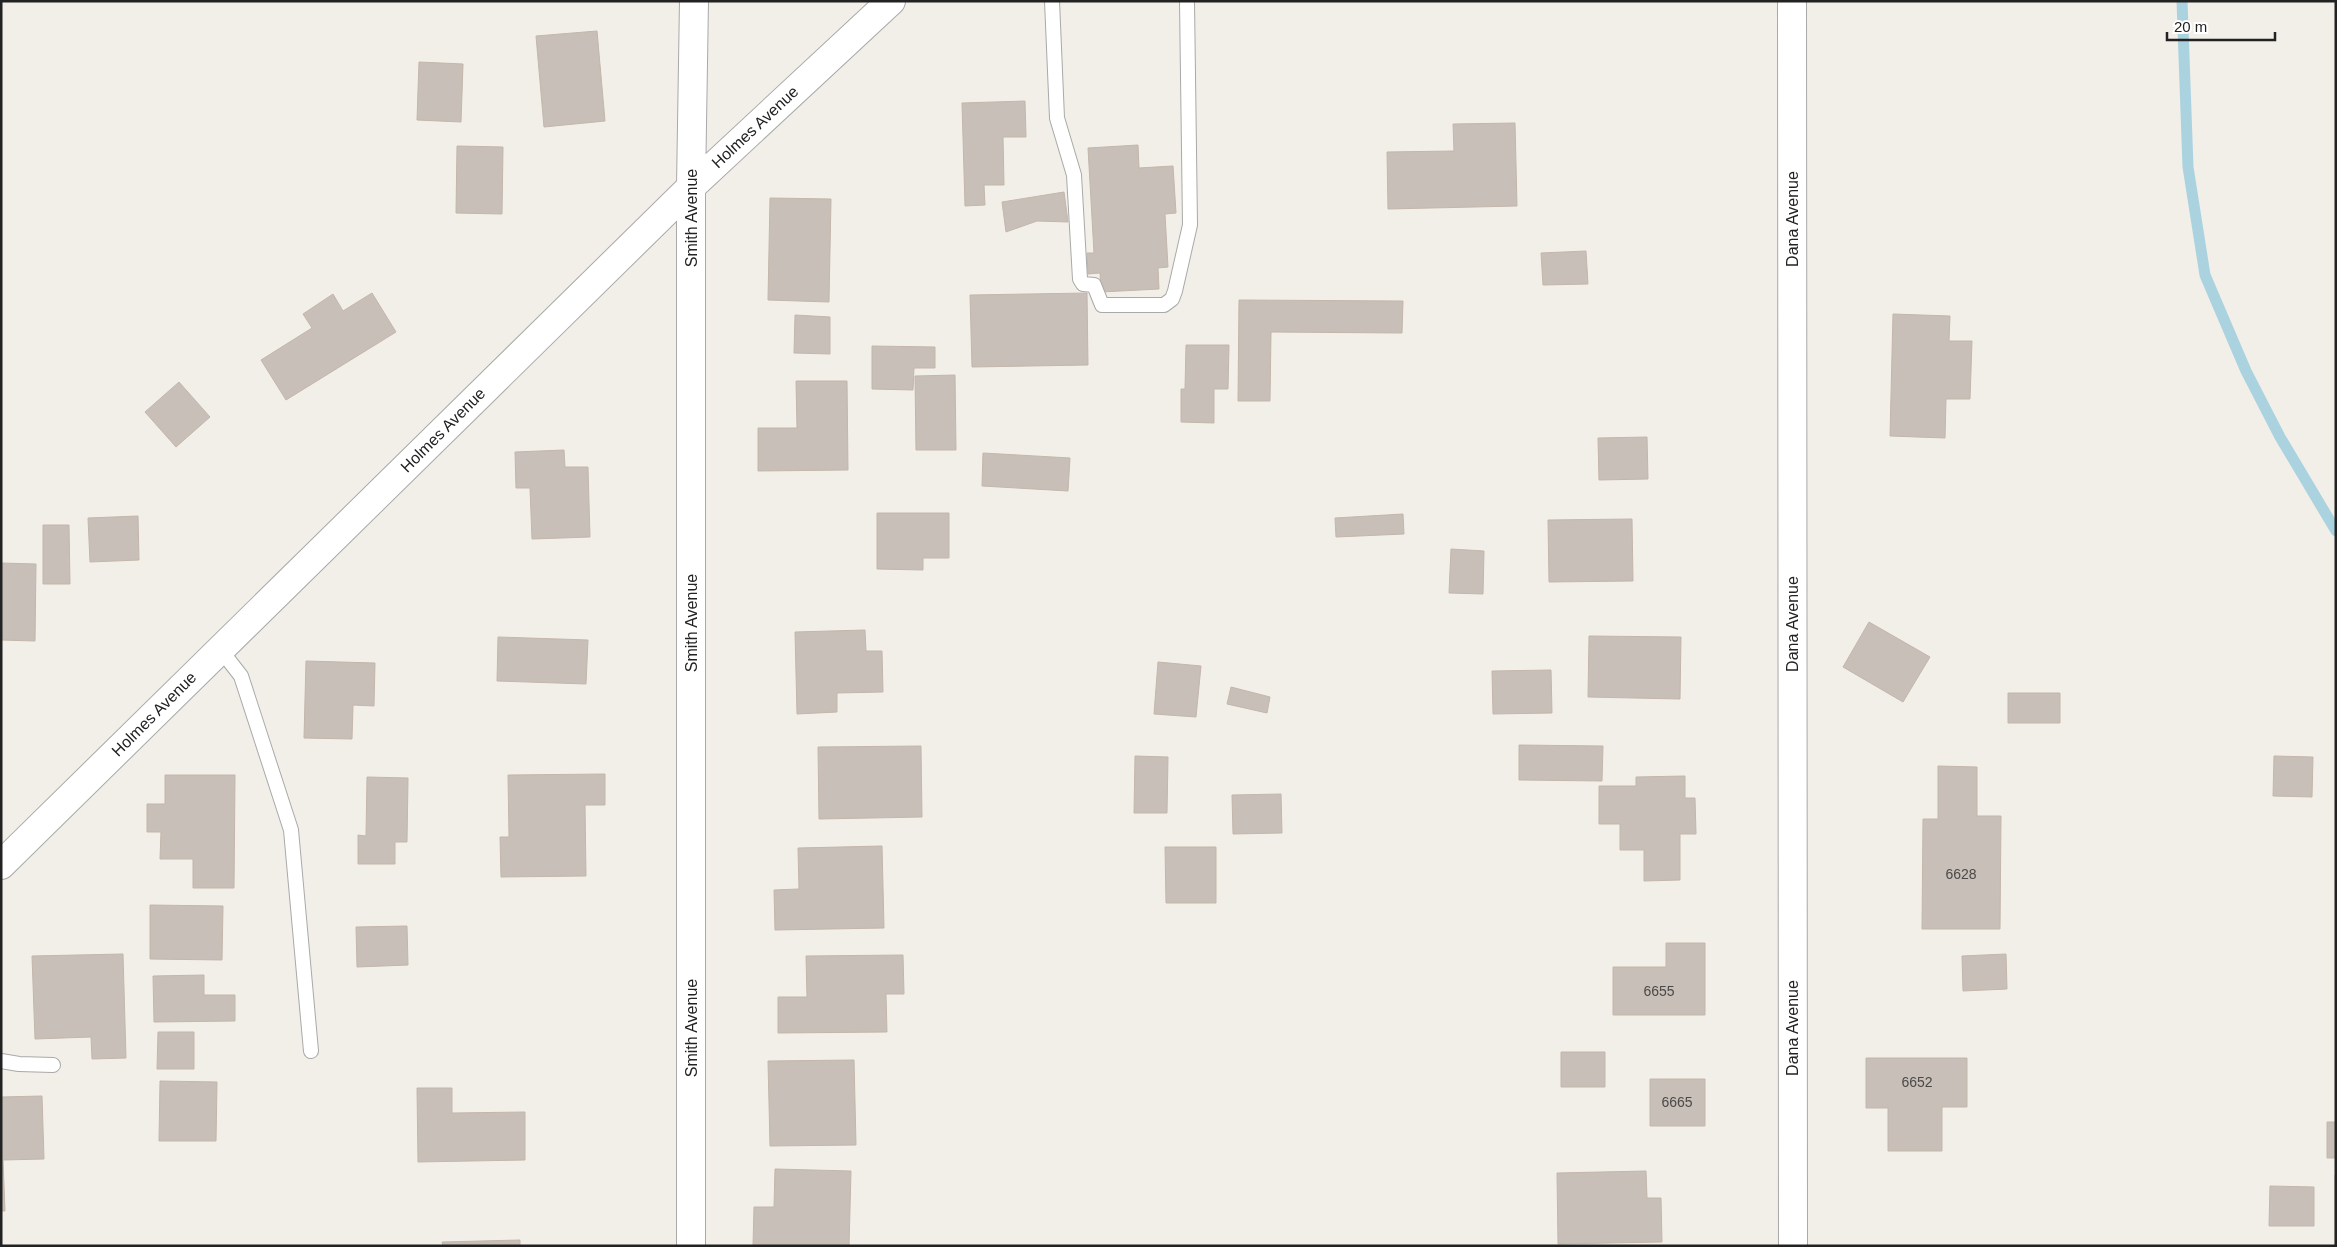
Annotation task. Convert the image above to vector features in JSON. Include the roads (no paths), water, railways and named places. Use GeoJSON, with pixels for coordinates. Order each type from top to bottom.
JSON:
{"type":"FeatureCollection","features":[{"type":"Feature","properties":{"kind":"street","name":"Smith Avenue"},"geometry":{"type":"LineString","coordinates":[[691,1246],[691,186],[694,1]]}},
{"type":"Feature","properties":{"kind":"street","name":"Holmes Avenue"},"geometry":{"type":"LineString","coordinates":[[1,864],[691,186],[890,1]]}},
{"type":"Feature","properties":{"kind":"street","name":"Dana Avenue"},"geometry":{"type":"LineString","coordinates":[[1792,1],[1792,1246]]}},
{"type":"Feature","properties":{"kind":"lane"},"geometry":{"type":"LineString","coordinates":[[1052,1],[1058,118],[1074,175],[1080,279],[1083,284],[1094,285],[1102,305],[1164,305],[1172,299],[1175,291],[1190,225],[1186,1]]}},
{"type":"Feature","properties":{"kind":"lane"},"geometry":{"type":"LineString","coordinates":[[220,650],[241,676],[290,830],[311,1051]]}},
{"type":"Feature","properties":{"kind":"lane"},"geometry":{"type":"LineString","coordinates":[[1,1061],[19,1064],[53,1065]]}},
{"type":"Feature","properties":{"kind":"waterway"},"geometry":{"type":"LineString","coordinates":[[2182,1],[2188,167],[2205,275],[2246,371],[2280,437],[2336,531]]}}]}
